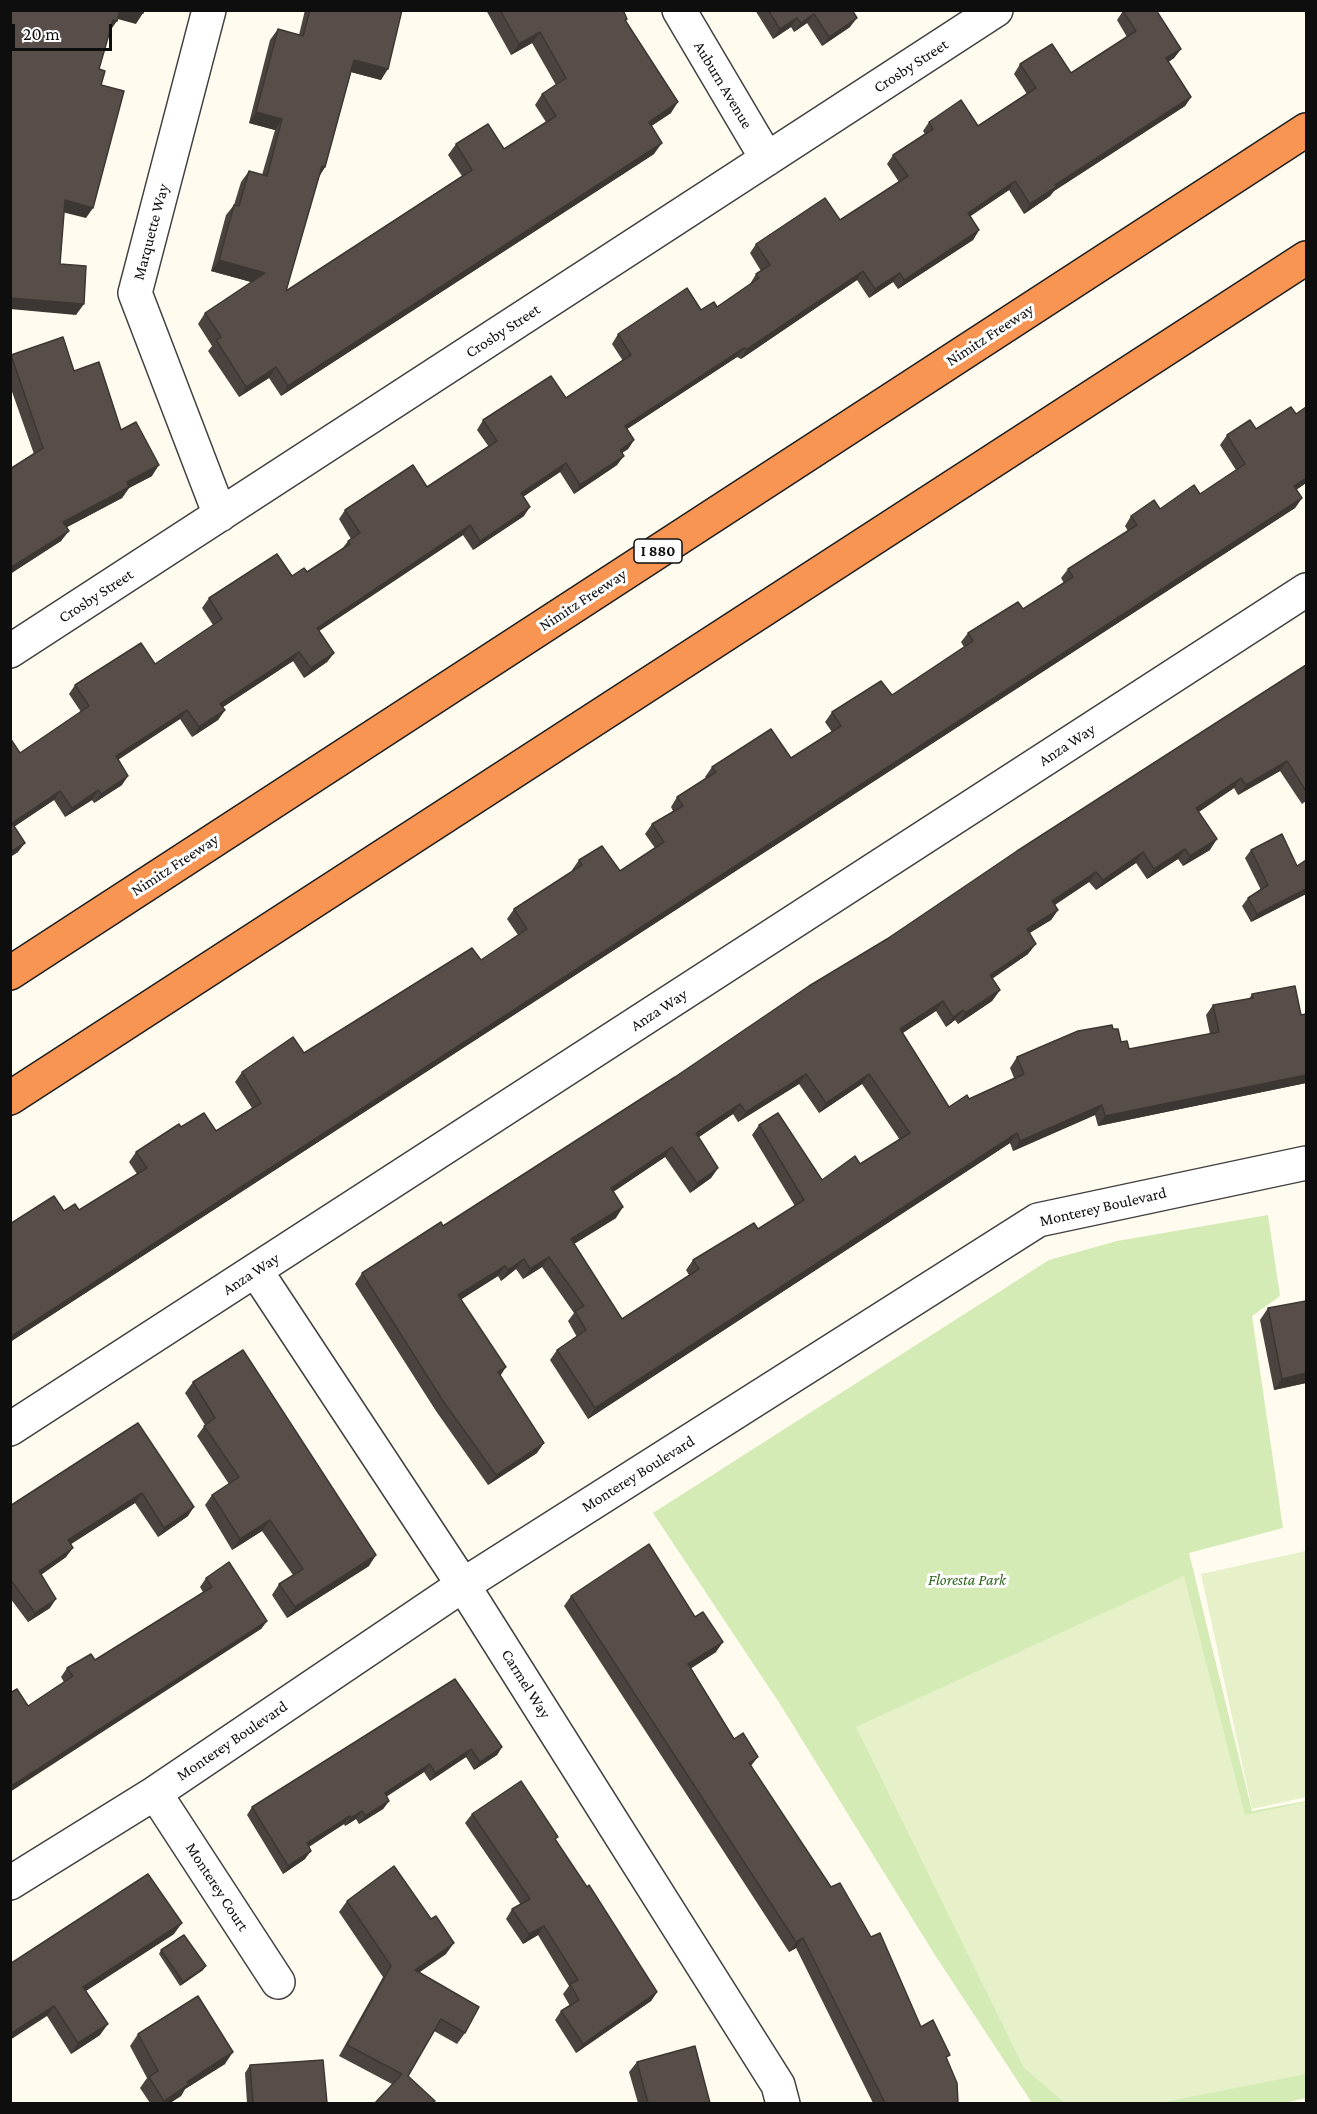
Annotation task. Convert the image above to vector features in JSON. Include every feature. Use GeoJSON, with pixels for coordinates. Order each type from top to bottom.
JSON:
{"type":"FeatureCollection","features":[{"type":"Feature","properties":{"kind":"highway","name":"Nimitz Freeway"},"geometry":{"type":"LineString","coordinates":[[10,973],[1306,130]]}},
{"type":"Feature","properties":{"kind":"highway"},"geometry":{"type":"LineString","coordinates":[[10,1098],[1306,258]]}},
{"type":"Feature","properties":{"kind":"street","name":"Marquette Way"},"geometry":{"type":"LineString","coordinates":[[209,10],[135,293],[220,515]]}},
{"type":"Feature","properties":{"kind":"street","name":"Auburn Avenue"},"geometry":{"type":"LineString","coordinates":[[679,10],[767,159]]}},
{"type":"Feature","properties":{"kind":"street","name":"Crosby Street"},"geometry":{"type":"LineString","coordinates":[[10,651],[996,10]]}},
{"type":"Feature","properties":{"kind":"street","name":"Anza Way"},"geometry":{"type":"LineString","coordinates":[[10,1429],[1306,590]]}},
{"type":"Feature","properties":{"kind":"street","name":"Monterey Boulevard"},"geometry":{"type":"LineString","coordinates":[[10,1883],[155,1793],[463,1585],[1038,1220],[1306,1163]]}},
{"type":"Feature","properties":{"kind":"street","name":"Carmel Way"},"geometry":{"type":"LineString","coordinates":[[256,1271],[463,1585],[778,2085],[783,2103]]}},
{"type":"Feature","properties":{"kind":"street","name":"Monterey Court"},"geometry":{"type":"LineString","coordinates":[[155,1793],[278,1982]]}},
{"type":"Feature","properties":{"kind":"green space","name":"Floresta Park"},"geometry":{"type":"Polygon","coordinates":[[[1268,1215],[1280,1296],[1252,1316],[1283,1528],[1189,1553],[1252,1811],[1306,1801],[1306,2098],[1280,2104],[1032,2103],[933,1952],[780,1704],[653,1513],[1049,1260],[1117,1241],[1268,1215]]]}},
{"type":"Feature","properties":{"kind":"green space"},"geometry":{"type":"Polygon","coordinates":[[[1306,1551],[1306,1797],[1252,1809],[1201,1574],[1306,1551]]]}},
{"type":"Feature","properties":{"kind":"green space"},"geometry":{"type":"Polygon","coordinates":[[[1184,1576],[1245,1815],[1306,1802],[1306,2074],[1160,2103],[1065,2103],[1024,2068],[856,1727],[1184,1576]]]}},
{"type":"Feature","properties":{"kind":"building"},"geometry":{"type":"Polygon","coordinates":[[[10,10],[120,10],[117,21],[113,20],[99,69],[105,71],[101,85],[124,91],[93,208],[65,200],[60,264],[86,266],[84,304],[10,298],[10,10]]]}},
{"type":"Feature","properties":{"kind":"building"},"geometry":{"type":"Polygon","coordinates":[[[310,10],[402,10],[388,69],[354,60],[325,167],[322,166],[286,291],[472,170],[456,144],[488,124],[504,149],[556,116],[542,94],[566,78],[540,32],[519,44],[500,10],[623,10],[627,19],[625,20],[678,102],[649,122],[662,143],[288,386],[276,367],[246,387],[216,340],[221,337],[205,313],[265,273],[219,260],[234,205],[239,206],[249,171],[267,176],[282,119],[256,112],[278,29],[303,36],[310,10]]]}},
{"type":"Feature","properties":{"kind":"building"},"geometry":{"type":"Polygon","coordinates":[[[768,10],[852,10],[857,18],[829,37],[814,14],[801,23],[797,18],[780,29],[768,10]]]}},
{"type":"Feature","properties":{"kind":"building"},"geometry":{"type":"Polygon","coordinates":[[[1124,10],[1156,10],[1181,49],[1166,58],[1191,97],[1055,185],[1056,187],[1030,204],[1015,181],[968,213],[979,230],[904,280],[900,273],[875,289],[863,271],[747,349],[744,348],[625,426],[634,440],[620,450],[624,456],[580,485],[566,463],[521,493],[530,507],[480,541],[470,525],[317,628],[334,653],[311,668],[299,652],[220,704],[225,710],[199,727],[187,710],[116,756],[128,776],[101,794],[98,790],[72,808],[60,791],[12,823],[25,843],[10,852],[10,738],[20,753],[89,706],[75,685],[141,643],[155,664],[222,619],[209,598],[277,554],[292,576],[304,568],[307,572],[350,544],[348,541],[360,533],[345,510],[413,465],[427,487],[497,441],[483,420],[551,376],[566,398],[631,355],[618,334],[687,288],[701,310],[714,302],[717,307],[759,278],[756,274],[770,265],[756,244],[825,198],[840,220],[908,176],[893,155],[933,129],[929,122],[961,100],[978,126],[1036,88],[1020,64],[1052,44],[1071,73],[1136,31],[1124,10]]]}},
{"type":"Feature","properties":{"kind":"building"},"geometry":{"type":"Polygon","coordinates":[[[63,337],[74,371],[99,362],[121,430],[136,422],[159,465],[127,482],[129,487],[63,522],[69,531],[10,568],[10,469],[43,448],[11,355],[63,337]]]}},
{"type":"Feature","properties":{"kind":"building"},"geometry":{"type":"Polygon","coordinates":[[[1291,407],[1296,414],[1306,407],[1306,478],[1294,486],[1302,498],[10,1337],[10,1224],[54,1196],[64,1211],[75,1204],[79,1210],[147,1168],[136,1152],[179,1124],[181,1127],[204,1113],[216,1131],[261,1103],[242,1072],[293,1037],[304,1053],[472,948],[481,960],[527,929],[514,909],[582,865],[579,860],[602,846],[620,871],[664,842],[652,824],[683,806],[677,797],[716,772],[712,767],[771,729],[791,758],[841,726],[832,712],[881,681],[892,695],[973,641],[968,633],[1018,602],[1023,609],[1073,577],[1068,569],[1137,525],[1131,516],[1154,500],[1160,509],[1194,485],[1200,494],[1245,464],[1227,435],[1250,420],[1256,429],[1291,407]]]}},
{"type":"Feature","properties":{"kind":"building"},"geometry":{"type":"Polygon","coordinates":[[[1306,665],[1306,791],[1287,761],[1246,785],[1241,778],[1196,808],[1217,839],[1190,856],[1185,849],[1154,869],[1143,852],[1103,880],[1096,872],[1052,901],[1058,910],[1027,929],[1036,944],[990,975],[1000,990],[965,1013],[963,1010],[953,1017],[943,1001],[900,1029],[949,1107],[967,1095],[969,1099],[1024,1074],[1017,1057],[1078,1031],[1112,1025],[1113,1029],[1118,1029],[1121,1042],[1127,1041],[1129,1049],[1219,1032],[1213,1005],[1253,998],[1252,994],[1295,986],[1301,1015],[1306,1014],[1306,1075],[1105,1116],[1102,1105],[1020,1141],[1017,1133],[595,1408],[557,1350],[586,1330],[575,1311],[584,1306],[549,1257],[530,1269],[524,1259],[508,1270],[505,1266],[458,1295],[506,1367],[498,1372],[544,1443],[496,1475],[443,1401],[362,1273],[441,1222],[443,1226],[675,1077],[809,986],[887,939],[1017,851],[1306,665]],[[806,1074],[746,1112],[740,1104],[696,1133],[718,1168],[697,1183],[672,1147],[611,1188],[623,1207],[571,1239],[622,1319],[699,1269],[693,1260],[754,1223],[758,1229],[804,1200],[759,1125],[778,1113],[822,1180],[855,1156],[860,1164],[910,1133],[869,1074],[826,1103],[806,1074]]]}},
{"type":"Feature","properties":{"kind":"building"},"geometry":{"type":"Polygon","coordinates":[[[1282,834],[1297,866],[1306,860],[1306,889],[1257,914],[1248,898],[1268,885],[1251,850],[1282,834]]]}},
{"type":"Feature","properties":{"kind":"building"},"geometry":{"type":"Polygon","coordinates":[[[1306,1301],[1306,1373],[1282,1379],[1268,1308],[1306,1301]]]}},
{"type":"Feature","properties":{"kind":"building"},"geometry":{"type":"Polygon","coordinates":[[[243,1350],[376,1555],[295,1607],[279,1584],[303,1569],[270,1520],[240,1539],[212,1495],[239,1477],[204,1426],[215,1418],[193,1382],[243,1350]]]}},
{"type":"Feature","properties":{"kind":"building"},"geometry":{"type":"Polygon","coordinates":[[[138,1423],[194,1507],[164,1528],[142,1493],[68,1540],[73,1548],[39,1571],[56,1599],[35,1613],[10,1579],[10,1506],[138,1423]]]}},
{"type":"Feature","properties":{"kind":"building"},"geometry":{"type":"Polygon","coordinates":[[[649,1544],[695,1617],[703,1612],[723,1642],[688,1664],[734,1739],[743,1733],[758,1757],[749,1763],[831,1887],[840,1883],[871,1937],[880,1933],[921,2027],[933,2020],[950,2055],[946,2057],[957,2083],[958,2103],[885,2103],[803,1938],[796,1942],[571,1596],[649,1544]]]}},
{"type":"Feature","properties":{"kind":"building"},"geometry":{"type":"Polygon","coordinates":[[[229,1562],[267,1621],[10,1787],[10,1693],[17,1689],[28,1706],[73,1676],[67,1668],[91,1654],[95,1660],[212,1587],[206,1578],[229,1562]]]}},
{"type":"Feature","properties":{"kind":"building"},"geometry":{"type":"Polygon","coordinates":[[[455,1679],[502,1747],[480,1762],[471,1749],[435,1773],[430,1764],[385,1793],[389,1801],[365,1816],[362,1811],[351,1818],[350,1816],[307,1843],[311,1851],[288,1866],[252,1807],[455,1679]]]}},
{"type":"Feature","properties":{"kind":"building"},"geometry":{"type":"Polygon","coordinates":[[[521,1781],[558,1837],[555,1839],[587,1887],[589,1885],[657,1992],[583,2044],[561,2011],[579,2000],[570,1984],[578,1980],[544,1926],[529,1934],[512,1909],[530,1899],[472,1814],[521,1781]]]}},
{"type":"Feature","properties":{"kind":"building"},"geometry":{"type":"Polygon","coordinates":[[[394,1866],[431,1919],[436,1916],[454,1943],[415,1970],[479,2007],[465,2033],[441,2019],[408,2076],[435,2101],[433,2103],[375,2103],[402,2074],[347,2045],[391,1966],[347,1901],[394,1866]]]}},
{"type":"Feature","properties":{"kind":"building"},"geometry":{"type":"Polygon","coordinates":[[[148,1874],[182,1923],[83,1987],[108,2024],[78,2043],[54,2006],[10,2034],[10,1964],[148,1874]]]}},
{"type":"Feature","properties":{"kind":"building"},"geometry":{"type":"Polygon","coordinates":[[[184,1935],[206,1966],[183,1982],[161,1950],[184,1935]]]}},
{"type":"Feature","properties":{"kind":"building"},"geometry":{"type":"Polygon","coordinates":[[[198,1996],[233,2052],[187,2082],[189,2084],[164,2101],[149,2077],[158,2071],[138,2034],[198,1996]]]}},
{"type":"Feature","properties":{"kind":"building"},"geometry":{"type":"Polygon","coordinates":[[[695,2046],[710,2103],[648,2103],[637,2062],[695,2046]]]}},
{"type":"Feature","properties":{"kind":"building"},"geometry":{"type":"Polygon","coordinates":[[[323,2060],[327,2103],[253,2103],[250,2065],[323,2060]]]}}]}
